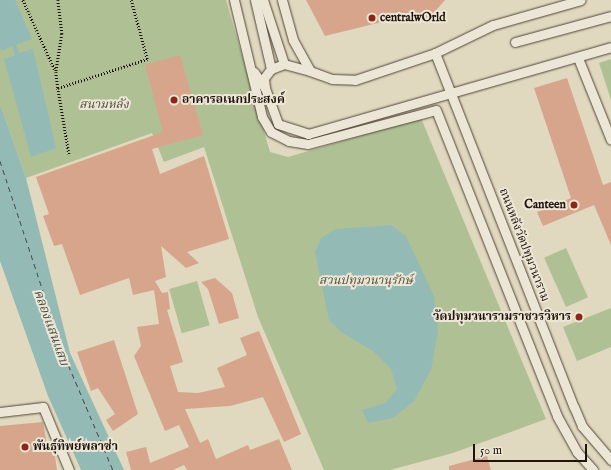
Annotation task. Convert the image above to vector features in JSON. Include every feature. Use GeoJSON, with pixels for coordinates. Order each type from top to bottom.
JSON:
{"type":"FeatureCollection","features":[{"type":"Feature","properties":{"kind":"lane"},"geometry":{"type":"LineString","coordinates":[[234,0],[254,72],[262,117],[271,132],[289,142],[308,144],[436,110],[557,416],[577,452],[593,470]]}},
{"type":"Feature","properties":{"kind":"lane"},"geometry":{"type":"LineString","coordinates":[[255,0],[271,69]]}},
{"type":"Feature","properties":{"kind":"lane"},"geometry":{"type":"LineString","coordinates":[[263,0],[278,53],[284,64]]}},
{"type":"Feature","properties":{"kind":"lane"},"geometry":{"type":"LineString","coordinates":[[282,0],[293,40],[310,71]]}},
{"type":"Feature","properties":{"kind":"lane"},"geometry":{"type":"LineString","coordinates":[[581,0],[493,25],[436,53],[355,80],[332,79],[284,64],[271,69],[264,78],[265,88],[278,124],[308,134],[578,58],[611,47]]}},
{"type":"Feature","properties":{"kind":"lane"},"geometry":{"type":"LineString","coordinates":[[515,42],[611,16]]}},
{"type":"Feature","properties":{"kind":"lane","name":"ถนนหลังวัดปทุมวนาราม"},"geometry":{"type":"LineString","coordinates":[[436,53],[582,426],[611,460]]}},
{"type":"Feature","properties":{"kind":"lane"},"geometry":{"type":"LineString","coordinates":[[578,58],[611,140]]}},
{"type":"Feature","properties":{"kind":"lane"},"geometry":{"type":"LineString","coordinates":[[254,72],[265,88]]}},
{"type":"Feature","properties":{"kind":"lane"},"geometry":{"type":"LineString","coordinates":[[0,412],[43,407],[69,470]]}},
{"type":"Feature","properties":{"kind":"path"},"geometry":{"type":"LineString","coordinates":[[23,0],[56,72]]}},
{"type":"Feature","properties":{"kind":"path"},"geometry":{"type":"LineString","coordinates":[[58,0],[62,34],[56,72],[69,154]]}},
{"type":"Feature","properties":{"kind":"path"},"geometry":{"type":"LineString","coordinates":[[58,88],[147,59],[131,0]]}},
{"type":"Feature","properties":{"kind":"green space","name":"สวนปทุมวนานุรักษ์"},"geometry":{"type":"Polygon","coordinates":[[[0,0],[226,0],[270,152],[288,157],[421,118],[546,419],[453,453],[390,470],[324,470],[258,317],[204,147],[164,162],[152,133],[26,178],[0,104],[0,0]]]}},
{"type":"Feature","properties":{"kind":"green space"},"geometry":{"type":"Polygon","coordinates":[[[611,59],[611,100],[599,63],[611,59]]]}},
{"type":"Feature","properties":{"kind":"green space"},"geometry":{"type":"Polygon","coordinates":[[[566,248],[588,297],[566,307],[544,258],[566,248]]]}},
{"type":"Feature","properties":{"kind":"green space"},"geometry":{"type":"Polygon","coordinates":[[[197,281],[210,325],[182,333],[169,289],[197,281]]]}},
{"type":"Feature","properties":{"kind":"green space"},"geometry":{"type":"Polygon","coordinates":[[[611,308],[611,347],[577,361],[563,327],[611,308]]]}},
{"type":"Feature","properties":{"kind":"water"},"geometry":{"type":"Polygon","coordinates":[[[0,0],[15,0],[32,39],[16,45],[19,53],[33,49],[56,148],[31,157],[4,59],[15,55],[12,46],[2,51],[0,47],[0,0]]]}},
{"type":"Feature","properties":{"kind":"water","name":"คลองแสนแสบ"},"geometry":{"type":"Polygon","coordinates":[[[0,104],[26,178],[70,353],[124,470],[81,470],[48,396],[0,261],[0,104]]]}},
{"type":"Feature","properties":{"kind":"water"},"geometry":{"type":"Polygon","coordinates":[[[391,225],[406,236],[434,296],[438,331],[431,370],[414,401],[393,418],[368,423],[362,410],[385,403],[397,389],[391,369],[373,351],[341,332],[329,320],[315,252],[321,238],[336,229],[391,225]]]}},
{"type":"Feature","properties":{"kind":"building","name":"centralwOrld"},"geometry":{"type":"Polygon","coordinates":[[[306,0],[445,0],[431,16],[419,22],[394,19],[325,36],[306,0]]]}},
{"type":"Feature","properties":{"kind":"building"},"geometry":{"type":"Polygon","coordinates":[[[180,55],[203,135],[152,149],[160,174],[204,156],[229,239],[187,252],[199,263],[186,268],[161,246],[166,277],[155,281],[162,293],[168,292],[170,309],[167,310],[183,362],[170,366],[178,392],[198,393],[225,387],[217,368],[247,355],[240,338],[259,331],[301,434],[284,442],[263,397],[230,406],[185,409],[200,443],[208,439],[216,459],[248,445],[250,450],[279,439],[292,470],[187,470],[184,465],[173,470],[131,470],[126,452],[146,447],[150,463],[189,447],[179,425],[165,431],[134,356],[141,346],[137,327],[159,324],[154,290],[133,295],[129,278],[80,295],[62,244],[54,246],[43,216],[49,214],[36,177],[163,132],[145,65],[180,55]]]}},
{"type":"Feature","properties":{"kind":"building"},"geometry":{"type":"Polygon","coordinates":[[[567,78],[603,185],[611,182],[611,245],[594,205],[543,226],[537,212],[571,198],[534,88],[567,78]]]}},
{"type":"Feature","properties":{"kind":"building"},"geometry":{"type":"Polygon","coordinates":[[[215,278],[232,293],[239,318],[219,324],[208,289],[201,282],[215,278]]]}},
{"type":"Feature","properties":{"kind":"building"},"geometry":{"type":"Polygon","coordinates":[[[114,340],[138,414],[113,431],[106,420],[115,414],[98,388],[91,391],[77,352],[114,340]]]}},
{"type":"Feature","properties":{"kind":"building","name":"พันธุ์ทิพย์พลาซ่า"},"geometry":{"type":"Polygon","coordinates":[[[43,422],[47,445],[54,449],[57,470],[0,470],[0,426],[43,422]]]}},
{"type":"Feature","properties":{"kind":"building"},"geometry":{"type":"Polygon","coordinates":[[[487,456],[491,470],[449,470],[449,466],[487,456]]]}},
{"type":"Feature","properties":{"kind":"ferry route"},"geometry":{"type":"LineString","coordinates":[[0,161],[65,357],[113,470]]}},
{"type":"Feature","properties":{"kind":"place","name":"centralwOrld"},"geometry":{"type":"Point","coordinates":[372,18]}},
{"type":"Feature","properties":{"kind":"place","name":"อาคารอเนกประสงค์"},"geometry":{"type":"Point","coordinates":[174,100]}},
{"type":"Feature","properties":{"kind":"place","name":"Canteen"},"geometry":{"type":"Point","coordinates":[574,205]}},
{"type":"Feature","properties":{"kind":"place","name":"วัดปทุมวนารามราชวรวิหาร"},"geometry":{"type":"Point","coordinates":[579,317]}},
{"type":"Feature","properties":{"kind":"place","name":"พันธุ์ทิพย์พลาซ่า"},"geometry":{"type":"Point","coordinates":[25,447]}},
{"type":"Feature","properties":{"kind":"park label","name":"สนามหลัง"},"geometry":{"type":"Point","coordinates":[104,105]}}]}
